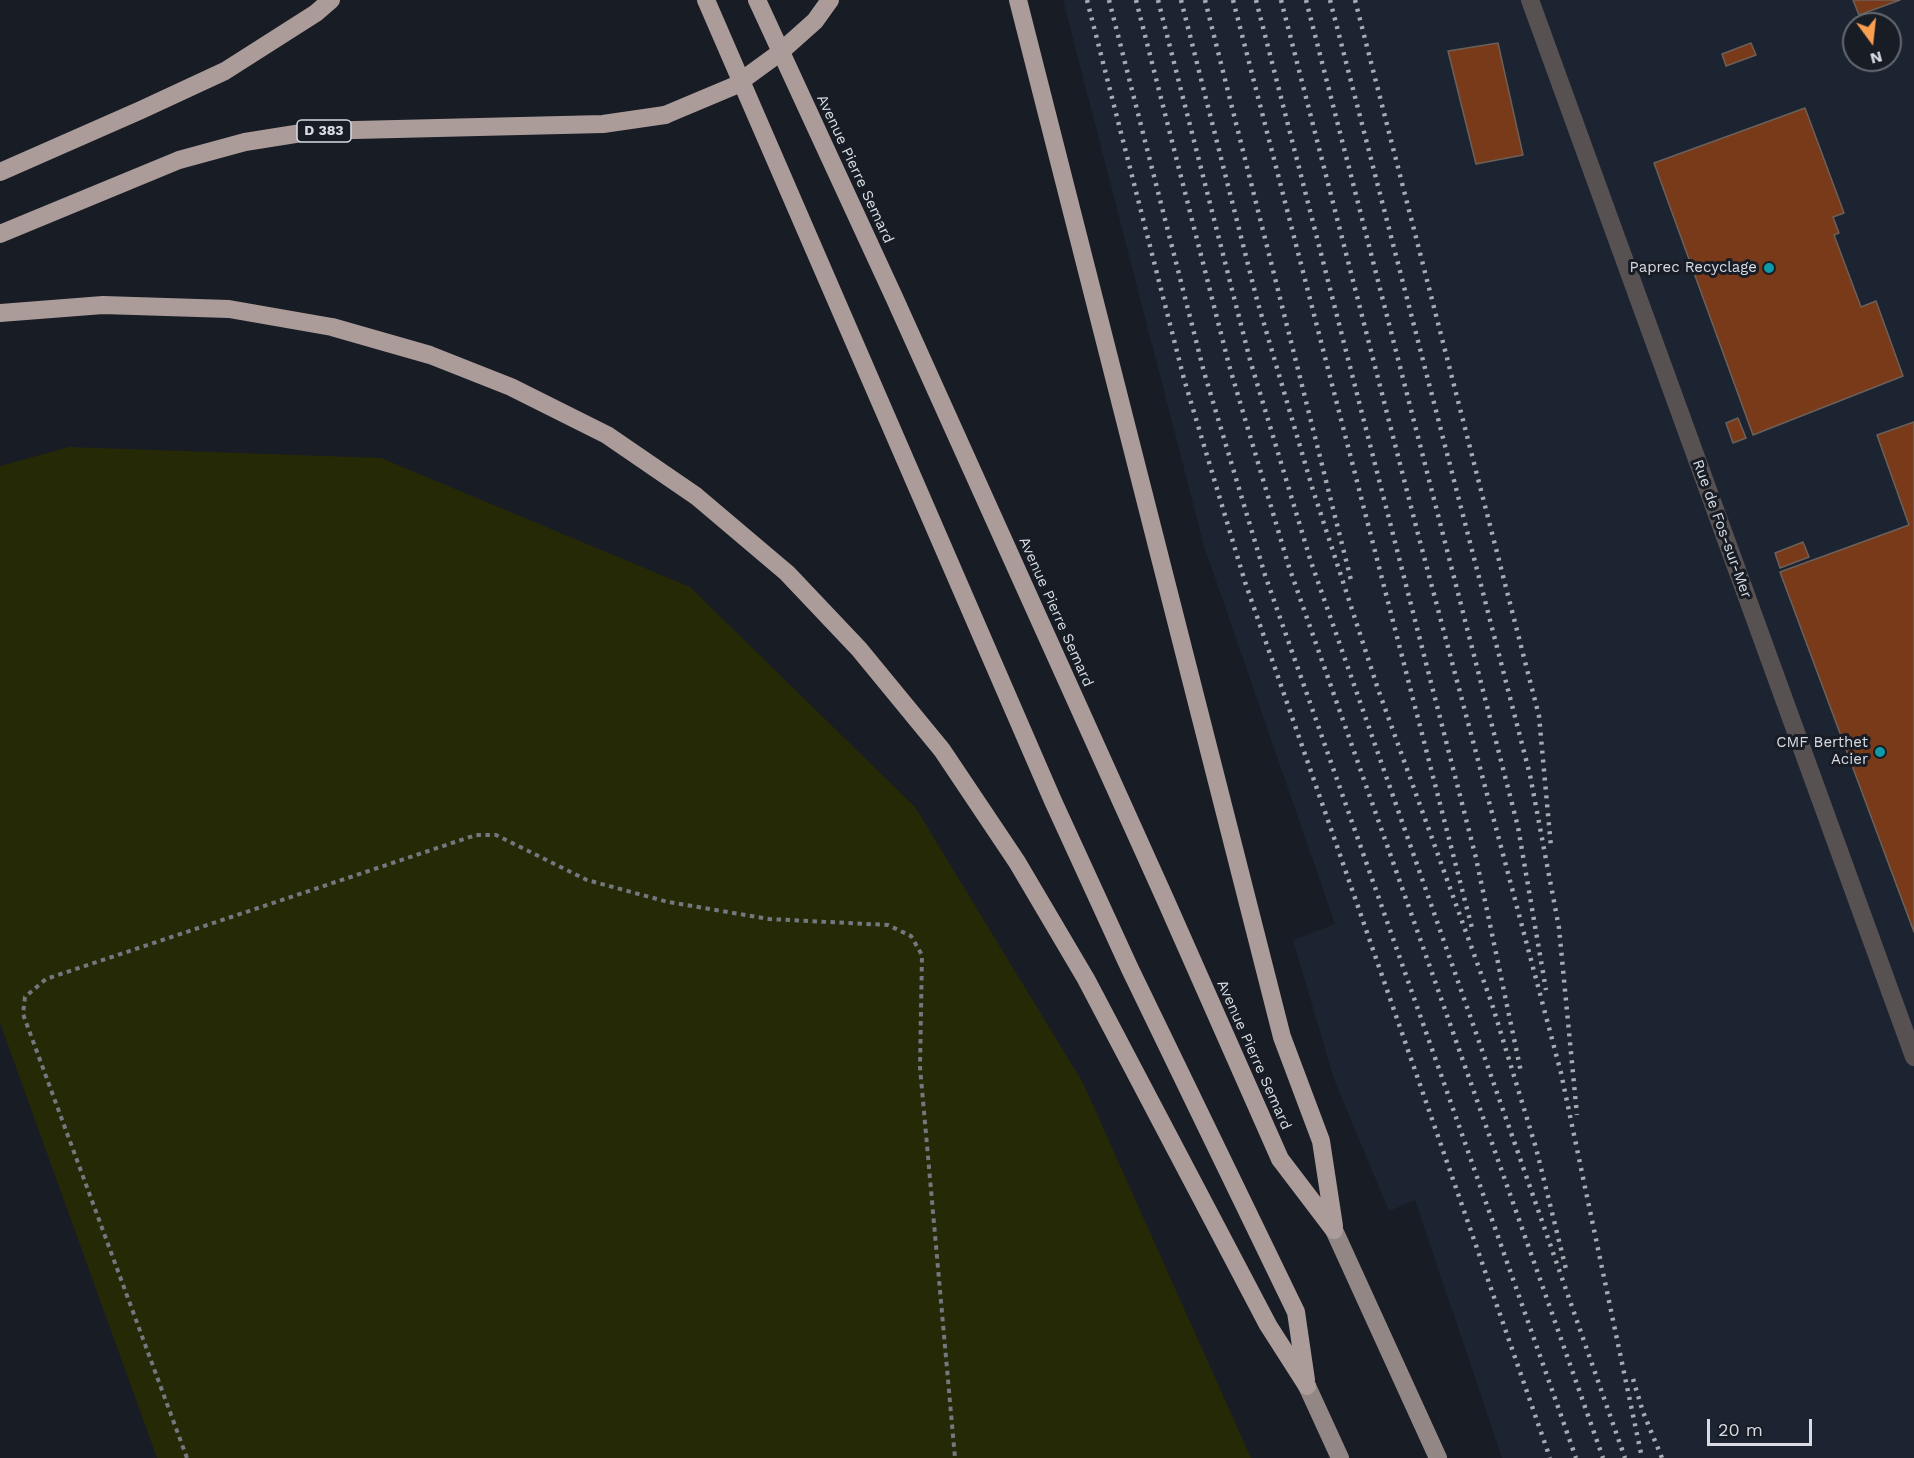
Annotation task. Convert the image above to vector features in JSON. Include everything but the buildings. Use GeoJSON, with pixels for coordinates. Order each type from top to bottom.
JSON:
{"type":"FeatureCollection","features":[{"type":"Feature","properties":{"kind":"highway"},"geometry":{"type":"LineString","coordinates":[[0,172],[225,71],[316,13],[331,0]]}},
{"type":"Feature","properties":{"kind":"highway"},"geometry":{"type":"LineString","coordinates":[[706,0],[1053,801],[1135,980],[1296,1312],[1307,1386]]}},
{"type":"Feature","properties":{"kind":"highway","name":"Avenue Pierre Semard"},"geometry":{"type":"LineString","coordinates":[[757,0],[1157,879],[1280,1159],[1334,1230]]}},
{"type":"Feature","properties":{"kind":"highway","name":"D 383"},"geometry":{"type":"LineString","coordinates":[[0,234],[179,160],[245,142],[314,131],[603,124],[665,115],[715,94],[743,79],[778,54],[815,21],[830,0]]}},
{"type":"Feature","properties":{"kind":"highway"},"geometry":{"type":"LineString","coordinates":[[1018,0],[1282,1037],[1321,1141],[1334,1230]]}},
{"type":"Feature","properties":{"kind":"highway"},"geometry":{"type":"LineString","coordinates":[[0,313],[103,304],[229,309],[332,327],[430,355],[511,387],[607,435],[696,496],[787,573],[859,649],[942,750],[1017,862],[1086,979],[1268,1325],[1307,1386]]}},
{"type":"Feature","properties":{"kind":"main road"},"geometry":{"type":"LineString","coordinates":[[1334,1230],[1438,1458]]}},
{"type":"Feature","properties":{"kind":"main road"},"geometry":{"type":"LineString","coordinates":[[1307,1386],[1340,1458]]}},
{"type":"Feature","properties":{"kind":"lane","name":"Rue de Fos-sur-Mer"},"geometry":{"type":"LineString","coordinates":[[1530,0],[1914,1057]]}},
{"type":"Feature","properties":{"kind":"path"},"geometry":{"type":"LineString","coordinates":[[187,1458],[23,1014],[25,997],[46,979],[476,835],[496,835],[586,880],[668,902],[769,919],[888,925],[911,936],[922,955],[920,1067],[955,1458]]}},
{"type":"Feature","properties":{"kind":"shaded area"},"geometry":{"type":"Polygon","coordinates":[[[1063,0],[1914,0],[1914,1458],[1502,1458],[1415,1200],[1389,1211],[1334,1079],[1293,940],[1335,924],[1204,546],[1063,0]]]}},
{"type":"Feature","properties":{"kind":"green space"},"geometry":{"type":"Polygon","coordinates":[[[69,447],[381,458],[690,587],[915,807],[1083,1083],[1251,1458],[157,1458],[0,1023],[0,466],[69,447]]]}},
{"type":"Feature","properties":{"kind":"railway"},"geometry":{"type":"LineString","coordinates":[[1087,0],[1184,379],[1245,582],[1550,1458]]}},
{"type":"Feature","properties":{"kind":"railway"},"geometry":{"type":"LineString","coordinates":[[1109,0],[1204,372],[1265,575],[1576,1458]]}},
{"type":"Feature","properties":{"kind":"railway"},"geometry":{"type":"LineString","coordinates":[[1136,0],[1229,365],[1289,567],[1603,1458]]}},
{"type":"Feature","properties":{"kind":"railway"},"geometry":{"type":"LineString","coordinates":[[1158,0],[1250,360],[1311,562],[1625,1458]]}},
{"type":"Feature","properties":{"kind":"railway"},"geometry":{"type":"LineString","coordinates":[[1181,0],[1257,300],[1312,487],[1378,689],[1492,1004],[1536,1148],[1566,1269]]}},
{"type":"Feature","properties":{"kind":"railway"},"geometry":{"type":"LineString","coordinates":[[1205,0],[1352,584]]}},
{"type":"Feature","properties":{"kind":"railway"},"geometry":{"type":"LineString","coordinates":[[1233,0],[1472,928]]}},
{"type":"Feature","properties":{"kind":"railway"},"geometry":{"type":"LineString","coordinates":[[1256,0],[1476,858],[1521,1072]]}},
{"type":"Feature","properties":{"kind":"railway"},"geometry":{"type":"LineString","coordinates":[[1281,0],[1418,534],[1561,1073],[1642,1458]]}},
{"type":"Feature","properties":{"kind":"railway"},"geometry":{"type":"LineString","coordinates":[[1306,0],[1518,827],[1546,990]]}},
{"type":"Feature","properties":{"kind":"railway"},"geometry":{"type":"LineString","coordinates":[[1330,0],[1530,775],[1559,928],[1577,1115]]}},
{"type":"Feature","properties":{"kind":"railway"},"geometry":{"type":"LineString","coordinates":[[1355,0],[1539,716],[1551,847]]}},
{"type":"Feature","properties":{"kind":"railway"},"geometry":{"type":"LineString","coordinates":[[1633,1379],[1643,1412],[1662,1458]]}},
{"type":"Feature","properties":{"kind":"place","name":"Paprec Recyclage"},"geometry":{"type":"Point","coordinates":[1769,268]}},
{"type":"Feature","properties":{"kind":"place","name":"CMF Berthet Acier"},"geometry":{"type":"Point","coordinates":[1880,752]}}]}
